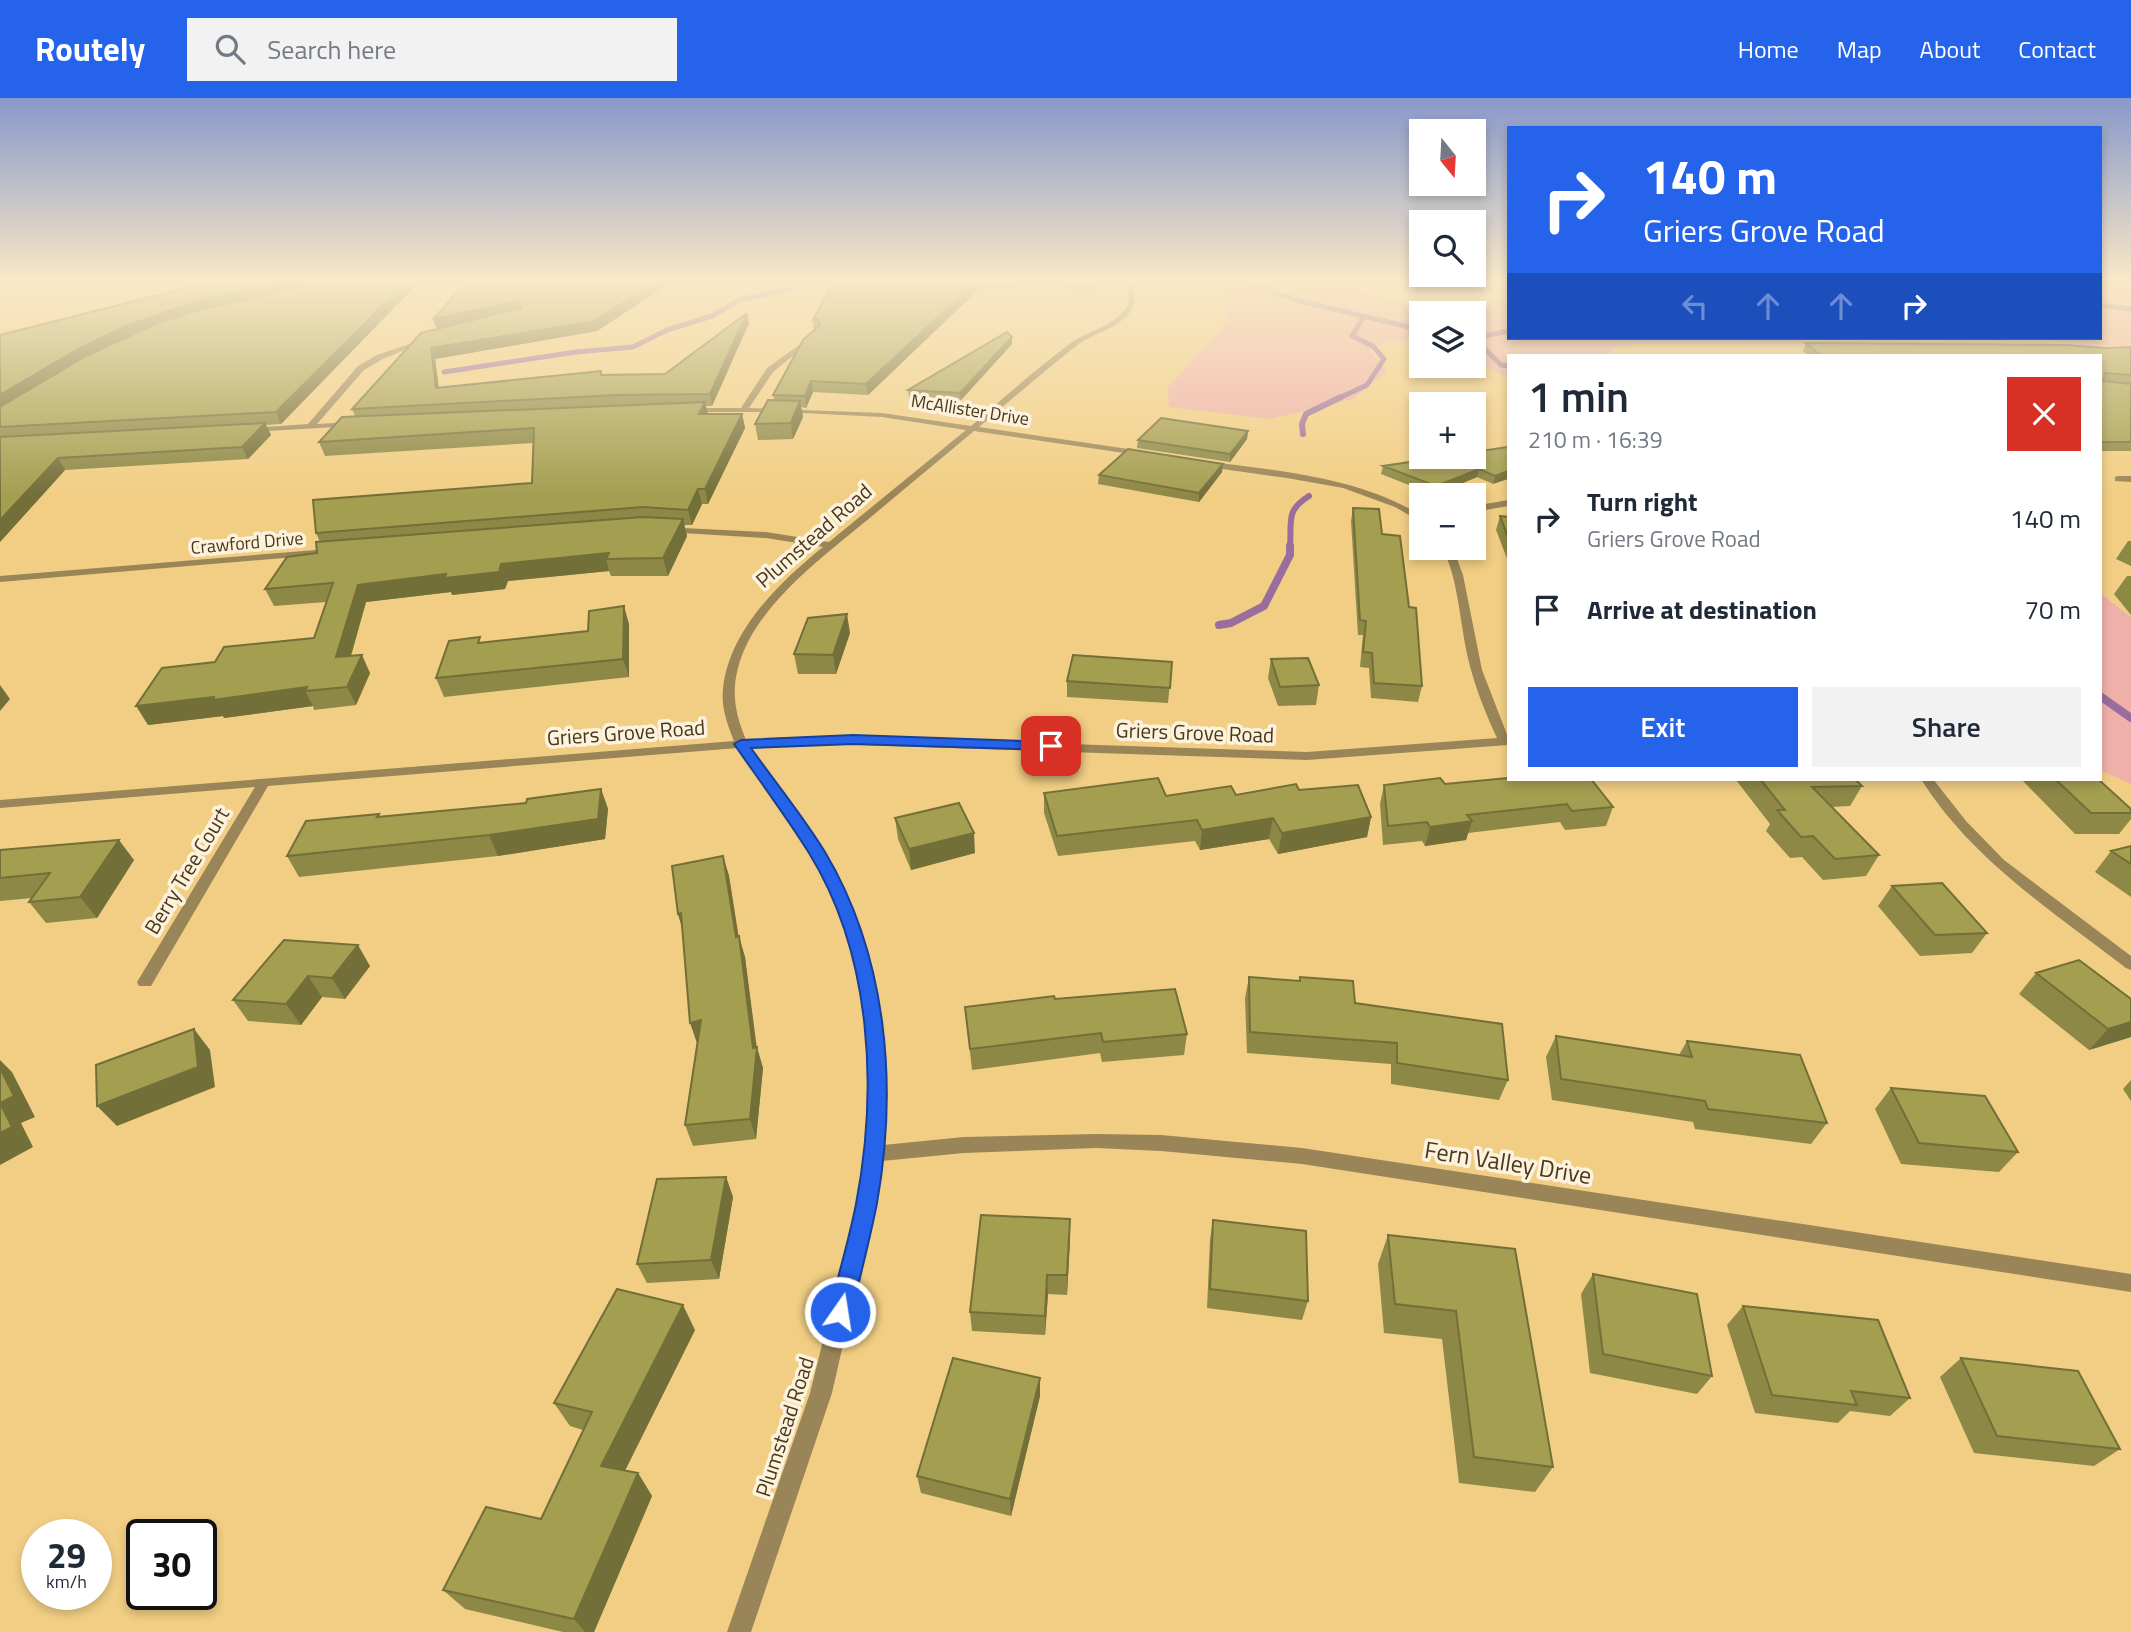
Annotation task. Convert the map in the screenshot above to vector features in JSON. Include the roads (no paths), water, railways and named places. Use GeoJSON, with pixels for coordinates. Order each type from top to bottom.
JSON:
{"type":"FeatureCollection","features":[{"type":"Feature","properties":{"kind":"street"},"geometry":{"type":"LineString","coordinates":[[310,426],[366,364],[390,353]]}},
{"type":"Feature","properties":{"kind":"street"},"geometry":{"type":"LineString","coordinates":[[743,410],[770,370],[793,353]]}},
{"type":"Feature","properties":{"kind":"street","name":"Plumstead Road"},"geometry":{"type":"LineString","coordinates":[[739,1632],[821,1393],[866,1204],[874,1154],[877,1070],[875,1032],[862,961],[844,908],[818,853],[741,744],[731,725],[727,700],[738,652],[756,618],[771,600],[831,545],[1064,353]]}},
{"type":"Feature","properties":{"kind":"street","name":"McAllister Drive"},"geometry":{"type":"LineString","coordinates":[[674,411],[870,414],[974,427],[1150,455]]}},
{"type":"Feature","properties":{"kind":"street"},"geometry":{"type":"LineString","coordinates":[[242,430],[363,424]]}},
{"type":"Feature","properties":{"kind":"street"},"geometry":{"type":"LineString","coordinates":[[1190,462],[1356,489],[1409,512]]}},
{"type":"Feature","properties":{"kind":"street"},"geometry":{"type":"LineString","coordinates":[[2118,479],[2131,480]]}},
{"type":"Feature","properties":{"kind":"street"},"geometry":{"type":"LineString","coordinates":[[1486,507],[1507,503]]}},
{"type":"Feature","properties":{"kind":"street"},"geometry":{"type":"LineString","coordinates":[[660,528],[766,535],[831,545]]}},
{"type":"Feature","properties":{"kind":"street","name":"Crawford Drive"},"geometry":{"type":"LineString","coordinates":[[0,579],[333,552]]}},
{"type":"Feature","properties":{"kind":"street"},"geometry":{"type":"LineString","coordinates":[[1453,560],[1473,658],[1487,703],[1506,741]]}},
{"type":"Feature","properties":{"kind":"street","name":"Griers Grove Road"},"geometry":{"type":"LineString","coordinates":[[0,804],[741,744],[878,740],[1307,756],[1506,741]]}},
{"type":"Feature","properties":{"kind":"street"},"geometry":{"type":"LineString","coordinates":[[1929,781],[1961,824],[1999,863],[2131,964]]}},
{"type":"Feature","properties":{"kind":"street","name":"Berry Tree Court"},"geometry":{"type":"LineString","coordinates":[[145,982],[264,782]]}},
{"type":"Feature","properties":{"kind":"street","name":"Fern Valley Drive"},"geometry":{"type":"LineString","coordinates":[[874,1154],[964,1145],[1096,1141],[1161,1143],[1302,1156],[2131,1283]]}},
{"type":"Feature","properties":{"kind":"waterway"},"geometry":{"type":"LineString","coordinates":[[444,372],[572,353]]}},
{"type":"Feature","properties":{"kind":"waterway"},"geometry":{"type":"LineString","coordinates":[[1337,399],[1367,385],[1384,359],[1379,353]]}},
{"type":"Feature","properties":{"kind":"waterway"},"geometry":{"type":"LineString","coordinates":[[1489,353],[1501,365],[1507,366]]}},
{"type":"Feature","properties":{"kind":"waterway"},"geometry":{"type":"LineString","coordinates":[[1303,434],[1302,424],[1306,414],[1341,397]]}},
{"type":"Feature","properties":{"kind":"waterway"},"geometry":{"type":"LineString","coordinates":[[1290,547],[1291,517],[1301,501],[1309,496]]}},
{"type":"Feature","properties":{"kind":"waterway"},"geometry":{"type":"LineString","coordinates":[[1219,625],[1231,623],[1264,606],[1290,555],[1290,547]]}},
{"type":"Feature","properties":{"kind":"waterway"},"geometry":{"type":"LineString","coordinates":[[2102,697],[2131,718]]}}]}
